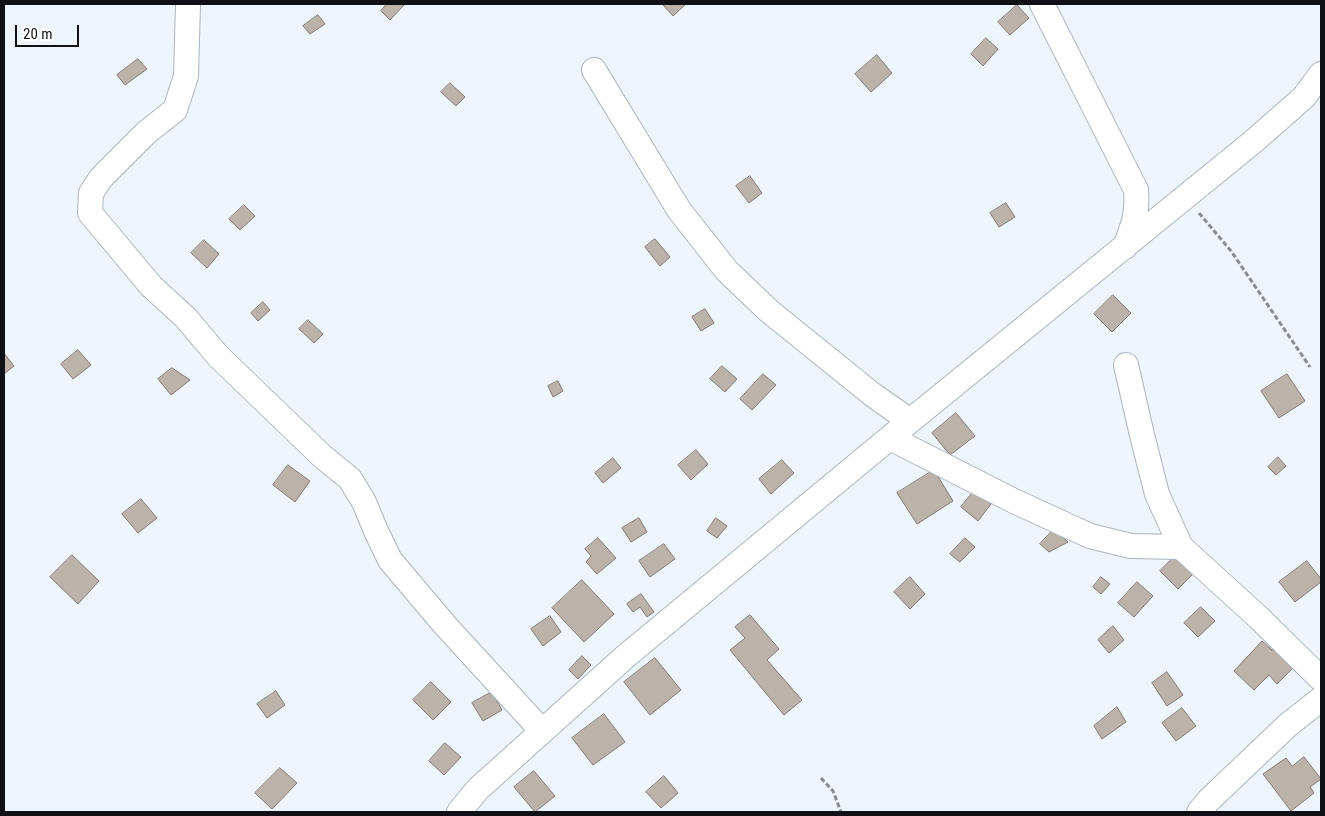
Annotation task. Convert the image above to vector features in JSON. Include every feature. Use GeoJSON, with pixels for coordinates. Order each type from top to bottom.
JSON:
{"type":"FeatureCollection","features":[{"type":"Feature","properties":{"kind":"street"},"geometry":{"type":"LineString","coordinates":[[188,4],[186,76],[175,110],[147,132],[101,178],[91,193],[90,213],[151,286],[186,318],[218,356],[322,456],[350,479],[364,502],[390,560],[444,624],[542,731]]}},
{"type":"Feature","properties":{"kind":"street"},"geometry":{"type":"LineString","coordinates":[[1042,4],[1136,190],[1136,218],[1125,247]]}},
{"type":"Feature","properties":{"kind":"street"},"geometry":{"type":"LineString","coordinates":[[594,70],[679,210],[727,271],[769,311],[872,396],[910,421]]}},
{"type":"Feature","properties":{"kind":"street"},"geometry":{"type":"LineString","coordinates":[[460,812],[478,789],[626,656],[910,421],[1254,141],[1304,97],[1321,74]]}},
{"type":"Feature","properties":{"kind":"street"},"geometry":{"type":"LineString","coordinates":[[1126,365],[1157,494],[1180,547],[1258,617],[1321,679]]}},
{"type":"Feature","properties":{"kind":"street"},"geometry":{"type":"LineString","coordinates":[[890,438],[1014,501],[1090,536],[1131,546],[1180,547]]}},
{"type":"Feature","properties":{"kind":"street"},"geometry":{"type":"LineString","coordinates":[[1210,808],[1288,725],[1321,699]]}},
{"type":"Feature","properties":{"kind":"path"},"geometry":{"type":"LineString","coordinates":[[1188,196],[1204,220],[1231,251],[1310,368]]}},
{"type":"Feature","properties":{"kind":"path"},"geometry":{"type":"LineString","coordinates":[[821,778],[833,791],[842,812]]}},
{"type":"Feature","properties":{"kind":"building"},"geometry":{"type":"Polygon","coordinates":[[[387,4],[405,4],[390,20],[381,11],[387,4]]]}},
{"type":"Feature","properties":{"kind":"building"},"geometry":{"type":"Polygon","coordinates":[[[686,4],[673,16],[663,5],[686,4]]]}},
{"type":"Feature","properties":{"kind":"building"},"geometry":{"type":"Polygon","coordinates":[[[1017,5],[1029,18],[1010,35],[998,22],[1017,5]]]}},
{"type":"Feature","properties":{"kind":"building"},"geometry":{"type":"Polygon","coordinates":[[[318,15],[325,24],[310,34],[303,26],[318,15]]]}},
{"type":"Feature","properties":{"kind":"building"},"geometry":{"type":"Polygon","coordinates":[[[986,38],[998,49],[983,66],[971,54],[986,38]]]}},
{"type":"Feature","properties":{"kind":"building"},"geometry":{"type":"Polygon","coordinates":[[[877,55],[892,73],[871,92],[855,74],[877,55]]]}},
{"type":"Feature","properties":{"kind":"building"},"geometry":{"type":"Polygon","coordinates":[[[138,59],[147,69],[125,85],[117,75],[138,59]]]}},
{"type":"Feature","properties":{"kind":"building"},"geometry":{"type":"Polygon","coordinates":[[[450,83],[465,97],[456,106],[441,92],[450,83]]]}},
{"type":"Feature","properties":{"kind":"building"},"geometry":{"type":"Polygon","coordinates":[[[750,176],[762,193],[749,203],[736,186],[750,176]]]}},
{"type":"Feature","properties":{"kind":"building"},"geometry":{"type":"Polygon","coordinates":[[[1006,203],[1015,217],[999,227],[990,213],[1006,203]]]}},
{"type":"Feature","properties":{"kind":"building"},"geometry":{"type":"Polygon","coordinates":[[[244,205],[255,216],[240,230],[229,219],[244,205]]]}},
{"type":"Feature","properties":{"kind":"building"},"geometry":{"type":"Polygon","coordinates":[[[655,239],[670,257],[660,266],[645,247],[655,239]]]}},
{"type":"Feature","properties":{"kind":"building"},"geometry":{"type":"Polygon","coordinates":[[[204,240],[219,254],[207,268],[191,253],[204,240]]]}},
{"type":"Feature","properties":{"kind":"building"},"geometry":{"type":"Polygon","coordinates":[[[1113,295],[1131,313],[1112,332],[1094,314],[1113,295]]]}},
{"type":"Feature","properties":{"kind":"building"},"geometry":{"type":"Polygon","coordinates":[[[263,302],[270,310],[258,321],[251,313],[263,302]]]}},
{"type":"Feature","properties":{"kind":"building"},"geometry":{"type":"Polygon","coordinates":[[[705,309],[714,323],[701,331],[692,317],[705,309]]]}},
{"type":"Feature","properties":{"kind":"building"},"geometry":{"type":"Polygon","coordinates":[[[308,320],[323,334],[314,343],[299,329],[308,320]]]}},
{"type":"Feature","properties":{"kind":"building"},"geometry":{"type":"Polygon","coordinates":[[[78,350],[91,365],[73,379],[61,364],[78,350]]]}},
{"type":"Feature","properties":{"kind":"building"},"geometry":{"type":"Polygon","coordinates":[[[4,353],[14,366],[4,374],[4,353]]]}},
{"type":"Feature","properties":{"kind":"building"},"geometry":{"type":"Polygon","coordinates":[[[722,366],[737,379],[725,392],[710,379],[722,366]]]}},
{"type":"Feature","properties":{"kind":"building"},"geometry":{"type":"Polygon","coordinates":[[[172,368],[190,380],[171,395],[158,379],[172,368]]]}},
{"type":"Feature","properties":{"kind":"building"},"geometry":{"type":"Polygon","coordinates":[[[763,374],[776,385],[752,410],[740,399],[763,374]]]}},
{"type":"Feature","properties":{"kind":"building"},"geometry":{"type":"Polygon","coordinates":[[[1287,374],[1305,401],[1279,418],[1261,391],[1287,374]]]}},
{"type":"Feature","properties":{"kind":"building"},"geometry":{"type":"Polygon","coordinates":[[[558,381],[563,391],[553,397],[548,386],[558,381]]]}},
{"type":"Feature","properties":{"kind":"building"},"geometry":{"type":"Polygon","coordinates":[[[956,413],[975,436],[950,455],[932,433],[956,413]]]}},
{"type":"Feature","properties":{"kind":"building"},"geometry":{"type":"Polygon","coordinates":[[[696,450],[708,464],[691,480],[678,465],[696,450]]]}},
{"type":"Feature","properties":{"kind":"building"},"geometry":{"type":"Polygon","coordinates":[[[1278,457],[1286,466],[1276,475],[1268,467],[1278,457]]]}},
{"type":"Feature","properties":{"kind":"building"},"geometry":{"type":"Polygon","coordinates":[[[613,458],[621,468],[603,483],[595,473],[613,458]]]}},
{"type":"Feature","properties":{"kind":"building"},"geometry":{"type":"Polygon","coordinates":[[[782,460],[794,473],[771,494],[759,479],[782,460]]]}},
{"type":"Feature","properties":{"kind":"building"},"geometry":{"type":"Polygon","coordinates":[[[288,465],[310,481],[295,502],[273,485],[288,465]]]}},
{"type":"Feature","properties":{"kind":"building"},"geometry":{"type":"Polygon","coordinates":[[[934,470],[953,501],[917,524],[897,493],[934,470]]]}},
{"type":"Feature","properties":{"kind":"building"},"geometry":{"type":"Polygon","coordinates":[[[974,491],[991,504],[978,521],[961,507],[974,491]]]}},
{"type":"Feature","properties":{"kind":"building"},"geometry":{"type":"Polygon","coordinates":[[[141,499],[157,518],[138,533],[122,514],[141,499]]]}},
{"type":"Feature","properties":{"kind":"building"},"geometry":{"type":"Polygon","coordinates":[[[639,518],[647,532],[631,542],[622,528],[639,518]]]}},
{"type":"Feature","properties":{"kind":"building"},"geometry":{"type":"Polygon","coordinates":[[[716,518],[727,526],[717,538],[707,531],[716,518]]]}},
{"type":"Feature","properties":{"kind":"building"},"geometry":{"type":"Polygon","coordinates":[[[1054,529],[1068,542],[1049,552],[1040,544],[1054,529]]]}},
{"type":"Feature","properties":{"kind":"building"},"geometry":{"type":"Polygon","coordinates":[[[598,538],[616,558],[597,574],[586,562],[591,556],[585,549],[598,538]]]}},
{"type":"Feature","properties":{"kind":"building"},"geometry":{"type":"Polygon","coordinates":[[[965,538],[975,547],[960,562],[950,554],[965,538]]]}},
{"type":"Feature","properties":{"kind":"building"},"geometry":{"type":"Polygon","coordinates":[[[664,544],[675,559],[650,577],[639,561],[664,544]]]}},
{"type":"Feature","properties":{"kind":"building"},"geometry":{"type":"Polygon","coordinates":[[[1178,553],[1196,571],[1178,589],[1160,571],[1178,553]]]}},
{"type":"Feature","properties":{"kind":"building"},"geometry":{"type":"Polygon","coordinates":[[[72,555],[99,581],[78,604],[50,577],[72,555]]]}},
{"type":"Feature","properties":{"kind":"building"},"geometry":{"type":"Polygon","coordinates":[[[1307,561],[1321,579],[1321,582],[1295,602],[1279,582],[1307,561]]]}},
{"type":"Feature","properties":{"kind":"building"},"geometry":{"type":"Polygon","coordinates":[[[910,577],[925,594],[910,609],[894,592],[910,577]]]}},
{"type":"Feature","properties":{"kind":"building"},"geometry":{"type":"Polygon","coordinates":[[[1101,577],[1110,584],[1101,594],[1093,587],[1101,577]]]}},
{"type":"Feature","properties":{"kind":"building"},"geometry":{"type":"Polygon","coordinates":[[[582,580],[614,614],[584,642],[552,608],[582,580]]]}},
{"type":"Feature","properties":{"kind":"building"},"geometry":{"type":"Polygon","coordinates":[[[1137,582],[1153,596],[1134,617],[1118,603],[1137,582]]]}},
{"type":"Feature","properties":{"kind":"building"},"geometry":{"type":"Polygon","coordinates":[[[641,594],[654,612],[647,617],[640,607],[633,612],[627,604],[641,594]]]}},
{"type":"Feature","properties":{"kind":"building"},"geometry":{"type":"Polygon","coordinates":[[[1201,607],[1215,621],[1198,637],[1184,623],[1201,607]]]}},
{"type":"Feature","properties":{"kind":"building"},"geometry":{"type":"Polygon","coordinates":[[[750,615],[779,649],[767,660],[802,700],[784,715],[730,650],[745,638],[735,627],[750,615]]]}},
{"type":"Feature","properties":{"kind":"building"},"geometry":{"type":"Polygon","coordinates":[[[550,616],[561,632],[543,646],[531,629],[550,616]]]}},
{"type":"Feature","properties":{"kind":"building"},"geometry":{"type":"Polygon","coordinates":[[[1113,626],[1124,640],[1109,653],[1098,640],[1113,626]]]}},
{"type":"Feature","properties":{"kind":"building"},"geometry":{"type":"Polygon","coordinates":[[[1280,640],[1294,667],[1277,684],[1269,675],[1254,690],[1234,671],[1262,641],[1272,650],[1280,640]]]}},
{"type":"Feature","properties":{"kind":"building"},"geometry":{"type":"Polygon","coordinates":[[[582,656],[591,665],[578,679],[569,670],[582,656]]]}},
{"type":"Feature","properties":{"kind":"building"},"geometry":{"type":"Polygon","coordinates":[[[655,658],[681,690],[650,715],[624,682],[655,658]]]}},
{"type":"Feature","properties":{"kind":"building"},"geometry":{"type":"Polygon","coordinates":[[[1167,672],[1183,695],[1167,706],[1152,683],[1167,672]]]}},
{"type":"Feature","properties":{"kind":"building"},"geometry":{"type":"Polygon","coordinates":[[[431,682],[451,702],[433,720],[413,700],[431,682]]]}},
{"type":"Feature","properties":{"kind":"building"},"geometry":{"type":"Polygon","coordinates":[[[276,691],[285,705],[267,718],[257,704],[276,691]]]}},
{"type":"Feature","properties":{"kind":"building"},"geometry":{"type":"Polygon","coordinates":[[[492,692],[502,710],[483,721],[472,703],[492,692]]]}},
{"type":"Feature","properties":{"kind":"building"},"geometry":{"type":"Polygon","coordinates":[[[1117,707],[1126,722],[1102,739],[1094,726],[1117,707]]]}},
{"type":"Feature","properties":{"kind":"building"},"geometry":{"type":"Polygon","coordinates":[[[1182,708],[1196,726],[1176,741],[1162,723],[1182,708]]]}},
{"type":"Feature","properties":{"kind":"building"},"geometry":{"type":"Polygon","coordinates":[[[604,714],[625,742],[593,765],[572,738],[604,714]]]}},
{"type":"Feature","properties":{"kind":"building"},"geometry":{"type":"Polygon","coordinates":[[[445,743],[461,757],[444,775],[429,761],[445,743]]]}},
{"type":"Feature","properties":{"kind":"building"},"geometry":{"type":"Polygon","coordinates":[[[1304,757],[1321,779],[1310,787],[1314,793],[1291,811],[1263,774],[1286,758],[1292,766],[1304,757]]]}},
{"type":"Feature","properties":{"kind":"building"},"geometry":{"type":"Polygon","coordinates":[[[280,768],[297,783],[272,809],[255,793],[280,768]]]}},
{"type":"Feature","properties":{"kind":"building"},"geometry":{"type":"Polygon","coordinates":[[[534,771],[555,796],[535,812],[514,787],[534,771]]]}},
{"type":"Feature","properties":{"kind":"building"},"geometry":{"type":"Polygon","coordinates":[[[664,776],[678,793],[661,808],[646,792],[664,776]]]}}]}
